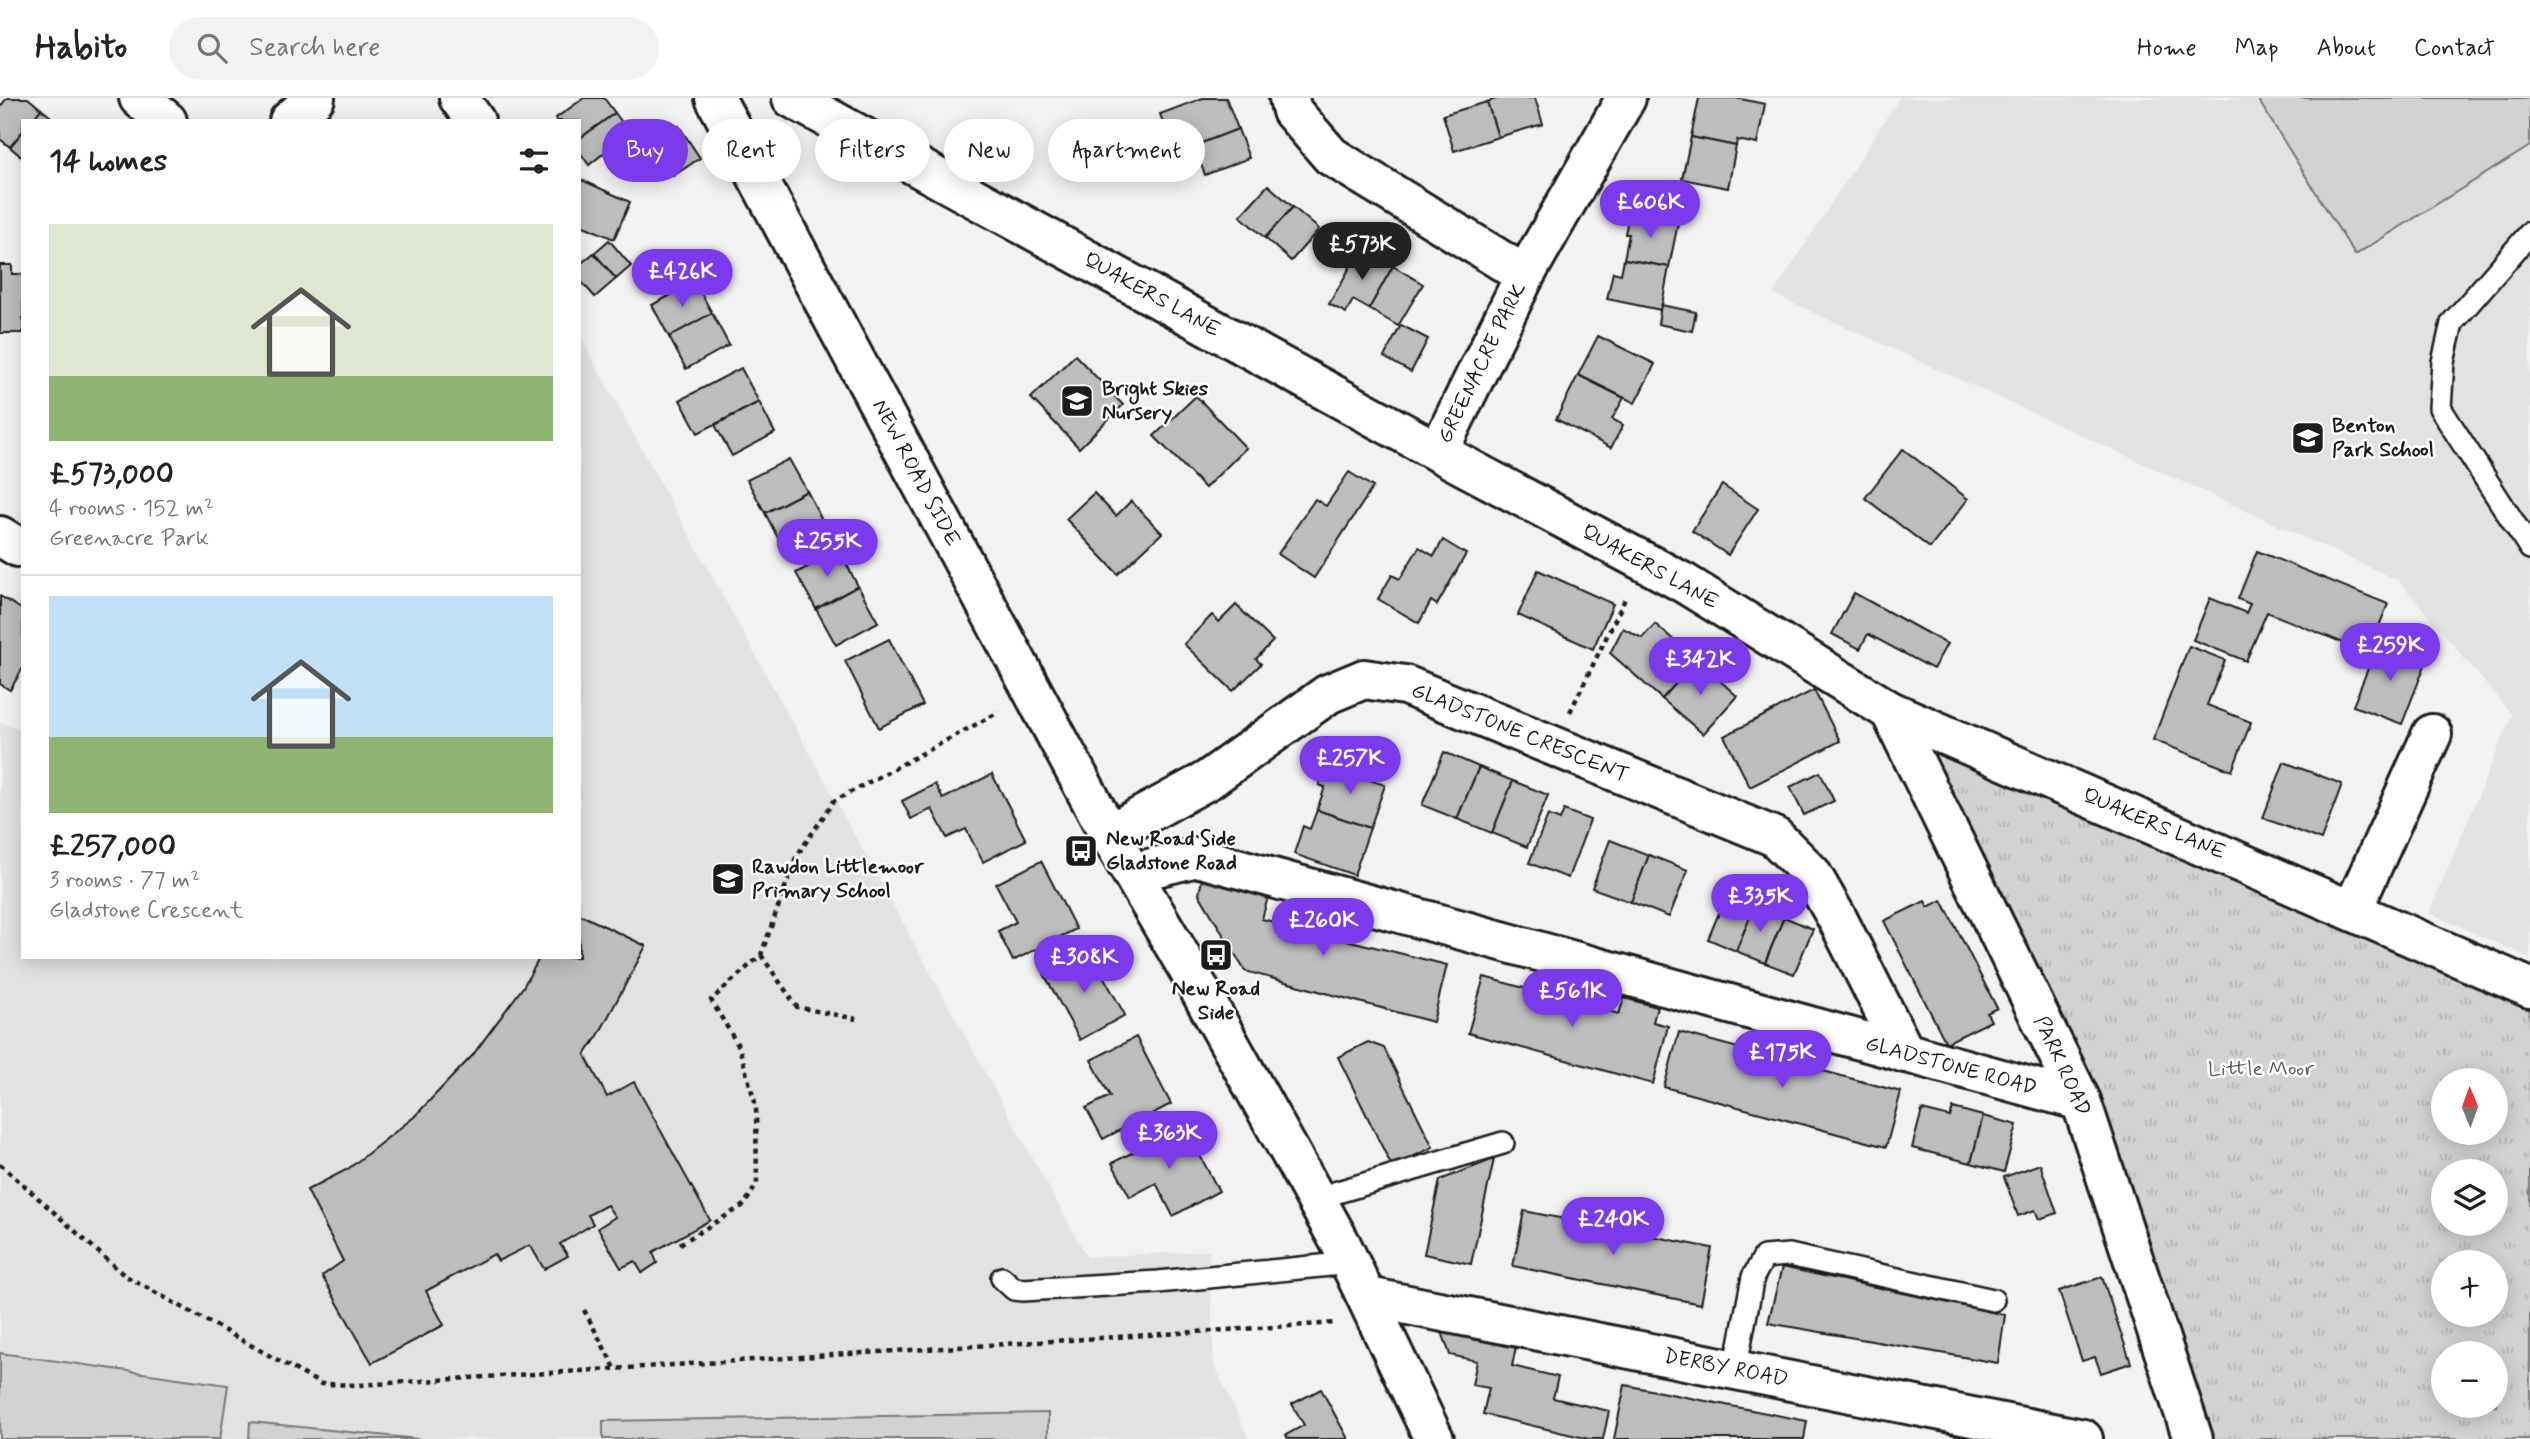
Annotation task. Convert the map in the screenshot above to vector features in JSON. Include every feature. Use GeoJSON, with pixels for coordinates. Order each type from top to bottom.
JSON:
{"type":"FeatureCollection","features":[{"type":"Feature","properties":{"kind":"street"},"geometry":{"type":"LineString","coordinates":[[139,98],[165,119]]}},
{"type":"Feature","properties":{"kind":"street"},"geometry":{"type":"LineString","coordinates":[[291,119],[315,98]]}},
{"type":"Feature","properties":{"kind":"street"},"geometry":{"type":"LineString","coordinates":[[458,98],[474,119]]}},
{"type":"Feature","properties":{"kind":"street","name":"NEW ROAD SIDE"},"geometry":{"type":"LineString","coordinates":[[716,98],[1109,834],[1188,969],[1351,1263],[1434,1439]]}},
{"type":"Feature","properties":{"kind":"street","name":"QUAKERS LANE"},"geometry":{"type":"LineString","coordinates":[[792,98],[1438,452],[1684,583],[1890,710],[2530,988]]}},
{"type":"Feature","properties":{"kind":"street","name":"GREENACRE PARK"},"geometry":{"type":"LineString","coordinates":[[1289,98],[1292,111],[1331,156],[1525,275]]}},
{"type":"Feature","properties":{"kind":"street","name":"GREENACRE PARK"},"geometry":{"type":"LineString","coordinates":[[1438,452],[1525,275],[1626,98]]}},
{"type":"Feature","properties":{"kind":"street","name":"GLADSTONE CRESCENT"},"geometry":{"type":"LineString","coordinates":[[1109,834],[1208,780],[1328,694],[1364,679],[1405,685],[1775,838],[1811,873],[1838,920],[1905,1053]]}},
{"type":"Feature","properties":{"kind":"street","name":"PARK ROAD"},"geometry":{"type":"LineString","coordinates":[[1890,710],[2081,1101],[2193,1439]]}},
{"type":"Feature","properties":{"kind":"street"},"geometry":{"type":"LineString","coordinates":[[2353,909],[2432,734]]}},
{"type":"Feature","properties":{"kind":"street","name":"GLADSTONE ROAD"},"geometry":{"type":"LineString","coordinates":[[1132,873],[1198,857],[2081,1101]]}},
{"type":"Feature","properties":{"kind":"street","name":"DERBY ROAD"},"geometry":{"type":"LineString","coordinates":[[1373,1309],[1735,1370],[2083,1439]]}},
{"type":"Feature","properties":{"kind":"lane"},"geometry":{"type":"LineString","coordinates":[[2530,233],[2452,323],[2443,362],[2440,408],[2530,548]]}},
{"type":"Feature","properties":{"kind":"lane"},"geometry":{"type":"LineString","coordinates":[[1314,1199],[1503,1143]]}},
{"type":"Feature","properties":{"kind":"lane"},"geometry":{"type":"LineString","coordinates":[[1735,1370],[1753,1277],[1764,1257],[1789,1255],[1993,1300]]}},
{"type":"Feature","properties":{"kind":"lane"},"geometry":{"type":"LineString","coordinates":[[1002,1278],[1014,1289],[1023,1290],[1158,1282],[1351,1263]]}},
{"type":"Feature","properties":{"kind":"path"},"geometry":{"type":"LineString","coordinates":[[1554,746],[1643,561]]}},
{"type":"Feature","properties":{"kind":"path"},"geometry":{"type":"LineString","coordinates":[[680,1244],[744,1205],[757,1184],[757,1106],[739,1048],[711,1000],[761,955],[796,856],[834,801],[1034,693]]}},
{"type":"Feature","properties":{"kind":"path"},"geometry":{"type":"LineString","coordinates":[[761,955],[797,1007],[856,1019]]}},
{"type":"Feature","properties":{"kind":"path"},"geometry":{"type":"LineString","coordinates":[[0,1164],[124,1275],[321,1384],[359,1385],[616,1370],[1373,1309]]}},
{"type":"Feature","properties":{"kind":"path"},"geometry":{"type":"LineString","coordinates":[[583,1310],[616,1370]]}},
{"type":"Feature","properties":{"kind":"shaded area","name":"Benton Park School"},"geometry":{"type":"Polygon","coordinates":[[[1899,98],[2530,98],[2530,958],[2429,913],[2512,715],[2399,581],[1773,294],[1899,98]]]}},
{"type":"Feature","properties":{"kind":"shaded area","name":"Rawdon Littlemoor Primary School"},"geometry":{"type":"Polygon","coordinates":[[[581,339],[1087,1257],[1209,1251],[1214,1365],[1249,1439],[0,1439],[0,722],[21,729],[21,959],[581,959],[581,339]]]}},
{"type":"Feature","properties":{"kind":"green space"},"geometry":{"type":"Polygon","coordinates":[[[2257,98],[2530,98],[2530,146],[2355,255],[2257,98]]]}},
{"type":"Feature","properties":{"kind":"green space","name":"Little Moor"},"geometry":{"type":"Polygon","coordinates":[[[1890,711],[2530,988],[2530,1439],[2193,1439],[2081,1101],[1890,711]]]}},
{"type":"Feature","properties":{"kind":"green space"},"geometry":{"type":"Polygon","coordinates":[[[0,1353],[228,1385],[220,1439],[0,1439],[0,1353]]]}},
{"type":"Feature","properties":{"kind":"green space"},"geometry":{"type":"Polygon","coordinates":[[[1048,1413],[1048,1439],[603,1439],[603,1421],[1048,1413]]]}},
{"type":"Feature","properties":{"kind":"green space"},"geometry":{"type":"Polygon","coordinates":[[[251,1422],[418,1439],[249,1439],[251,1422]]]}},
{"type":"Feature","properties":{"kind":"building"},"geometry":{"type":"Polygon","coordinates":[[[7,98],[28,98],[41,109],[34,119],[21,119],[21,133],[10,147],[0,139],[0,107],[7,98]]]}},
{"type":"Feature","properties":{"kind":"building"},"geometry":{"type":"Polygon","coordinates":[[[584,98],[604,98],[615,113],[602,119],[602,122],[581,138],[581,119],[556,119],[584,98]]]}},
{"type":"Feature","properties":{"kind":"building"},"geometry":{"type":"Polygon","coordinates":[[[1203,98],[1226,98],[1238,129],[1205,142],[1205,119],[1162,119],[1160,114],[1203,98]]]}},
{"type":"Feature","properties":{"kind":"building"},"geometry":{"type":"Polygon","coordinates":[[[1499,98],[1535,98],[1543,124],[1498,137],[1487,102],[1499,98]]]}},
{"type":"Feature","properties":{"kind":"building"},"geometry":{"type":"Polygon","coordinates":[[[1699,98],[1736,98],[1765,104],[1757,144],[1737,140],[1736,146],[1691,137],[1699,98]]]}},
{"type":"Feature","properties":{"kind":"building"},"geometry":{"type":"Polygon","coordinates":[[[1487,102],[1498,137],[1454,151],[1443,115],[1487,102]]]}},
{"type":"Feature","properties":{"kind":"building"},"geometry":{"type":"Polygon","coordinates":[[[41,109],[54,119],[34,119],[41,109]]]}},
{"type":"Feature","properties":{"kind":"building"},"geometry":{"type":"Polygon","coordinates":[[[615,113],[619,119],[607,119],[615,113]]]}},
{"type":"Feature","properties":{"kind":"building"},"geometry":{"type":"Polygon","coordinates":[[[602,122],[602,155],[589,165],[581,154],[581,138],[602,122]]]}},
{"type":"Feature","properties":{"kind":"building"},"geometry":{"type":"Polygon","coordinates":[[[1238,129],[1249,158],[1205,175],[1205,142],[1238,129]]]}},
{"type":"Feature","properties":{"kind":"building"},"geometry":{"type":"Polygon","coordinates":[[[21,133],[21,156],[10,147],[21,133]]]}},
{"type":"Feature","properties":{"kind":"building"},"geometry":{"type":"Polygon","coordinates":[[[1691,137],[1736,146],[1728,188],[1682,179],[1691,137]]]}},
{"type":"Feature","properties":{"kind":"building"},"geometry":{"type":"Polygon","coordinates":[[[688,140],[700,158],[688,166],[688,140]]]}},
{"type":"Feature","properties":{"kind":"building"},"geometry":{"type":"Polygon","coordinates":[[[582,180],[630,202],[614,239],[581,225],[582,180]]]}},
{"type":"Feature","properties":{"kind":"building"},"geometry":{"type":"Polygon","coordinates":[[[1268,185],[1293,207],[1265,238],[1240,216],[1268,185]]]}},
{"type":"Feature","properties":{"kind":"building"},"geometry":{"type":"Polygon","coordinates":[[[1293,207],[1319,229],[1291,261],[1265,238],[1293,207]]]}},
{"type":"Feature","properties":{"kind":"building"},"geometry":{"type":"Polygon","coordinates":[[[1629,214],[1678,223],[1669,267],[1624,259],[1629,234],[1625,234],[1629,214]]]}},
{"type":"Feature","properties":{"kind":"building"},"geometry":{"type":"Polygon","coordinates":[[[609,240],[631,266],[616,279],[594,253],[609,240]]]}},
{"type":"Feature","properties":{"kind":"building"},"geometry":{"type":"Polygon","coordinates":[[[1361,248],[1393,266],[1369,309],[1353,300],[1346,313],[1329,304],[1361,248]]]}},
{"type":"Feature","properties":{"kind":"building"},"geometry":{"type":"Polygon","coordinates":[[[594,253],[616,279],[595,297],[581,281],[581,263],[594,253]]]}},
{"type":"Feature","properties":{"kind":"building"},"geometry":{"type":"Polygon","coordinates":[[[1624,259],[1669,267],[1661,310],[1607,299],[1613,272],[1621,274],[1624,259]]]}},
{"type":"Feature","properties":{"kind":"building"},"geometry":{"type":"Polygon","coordinates":[[[0,265],[12,265],[12,274],[21,274],[21,333],[0,333],[0,265]]]}},
{"type":"Feature","properties":{"kind":"building"},"geometry":{"type":"Polygon","coordinates":[[[1393,266],[1423,284],[1398,326],[1369,309],[1393,266]]]}},
{"type":"Feature","properties":{"kind":"building"},"geometry":{"type":"Polygon","coordinates":[[[695,282],[712,313],[669,337],[652,305],[695,282]]]}},
{"type":"Feature","properties":{"kind":"building"},"geometry":{"type":"Polygon","coordinates":[[[1661,305],[1696,312],[1692,331],[1658,324],[1661,305]]]}},
{"type":"Feature","properties":{"kind":"building"},"geometry":{"type":"Polygon","coordinates":[[[712,313],[729,345],[686,369],[669,337],[712,313]]]}},
{"type":"Feature","properties":{"kind":"building"},"geometry":{"type":"Polygon","coordinates":[[[1401,325],[1428,339],[1411,372],[1384,357],[1401,325]]]}},
{"type":"Feature","properties":{"kind":"building"},"geometry":{"type":"Polygon","coordinates":[[[1598,336],[1655,364],[1635,403],[1578,375],[1598,336]]]}},
{"type":"Feature","properties":{"kind":"building","name":"Bright Skies Nursery"},"geometry":{"type":"Polygon","coordinates":[[[1075,355],[1123,405],[1079,448],[1031,398],[1075,355]]]}},
{"type":"Feature","properties":{"kind":"building"},"geometry":{"type":"Polygon","coordinates":[[[741,368],[759,402],[698,433],[680,400],[741,368]]]}},
{"type":"Feature","properties":{"kind":"building"},"geometry":{"type":"Polygon","coordinates":[[[1578,375],[1624,398],[1612,419],[1623,425],[1611,448],[1556,419],[1578,375]]]}},
{"type":"Feature","properties":{"kind":"building"},"geometry":{"type":"Polygon","coordinates":[[[1196,396],[1246,448],[1205,488],[1154,436],[1196,396]]]}},
{"type":"Feature","properties":{"kind":"building"},"geometry":{"type":"Polygon","coordinates":[[[759,402],[775,433],[732,456],[715,425],[759,402]]]}},
{"type":"Feature","properties":{"kind":"building"},"geometry":{"type":"Polygon","coordinates":[[[1903,449],[1968,499],[1930,548],[1865,498],[1903,449]]]}},
{"type":"Feature","properties":{"kind":"building"},"geometry":{"type":"Polygon","coordinates":[[[789,459],[807,491],[765,513],[747,480],[789,459]]]}},
{"type":"Feature","properties":{"kind":"building"},"geometry":{"type":"Polygon","coordinates":[[[1349,472],[1373,487],[1314,578],[1278,554],[1315,499],[1326,506],[1349,472]]]}},
{"type":"Feature","properties":{"kind":"building"},"geometry":{"type":"Polygon","coordinates":[[[1722,485],[1758,509],[1728,555],[1692,531],[1722,485]]]}},
{"type":"Feature","properties":{"kind":"building"},"geometry":{"type":"Polygon","coordinates":[[[807,491],[824,524],[782,546],[765,513],[807,491]]]}},
{"type":"Feature","properties":{"kind":"building"},"geometry":{"type":"Polygon","coordinates":[[[1094,493],[1116,516],[1131,501],[1162,533],[1118,574],[1066,519],[1094,493]]]}},
{"type":"Feature","properties":{"kind":"building"},"geometry":{"type":"Polygon","coordinates":[[[1443,540],[1466,554],[1437,605],[1431,601],[1419,623],[1378,599],[1392,575],[1400,579],[1419,547],[1434,556],[1443,540]]]}},
{"type":"Feature","properties":{"kind":"building"},"geometry":{"type":"Polygon","coordinates":[[[839,550],[858,586],[816,609],[796,573],[839,550]]]}},
{"type":"Feature","properties":{"kind":"building"},"geometry":{"type":"Polygon","coordinates":[[[2257,551],[2388,604],[2368,653],[2267,612],[2246,661],[2193,640],[2210,598],[2246,613],[2250,604],[2238,599],[2257,551]]]}},
{"type":"Feature","properties":{"kind":"building"},"geometry":{"type":"Polygon","coordinates":[[[1538,570],[1613,604],[1593,649],[1518,615],[1538,570]]]}},
{"type":"Feature","properties":{"kind":"building"},"geometry":{"type":"Polygon","coordinates":[[[858,586],[878,622],[836,645],[816,609],[858,586]]]}},
{"type":"Feature","properties":{"kind":"building"},"geometry":{"type":"Polygon","coordinates":[[[1854,593],[1947,644],[1933,669],[1868,634],[1860,649],[1832,634],[1854,593]]]}},
{"type":"Feature","properties":{"kind":"building"},"geometry":{"type":"Polygon","coordinates":[[[0,596],[21,609],[21,671],[10,690],[0,684],[0,596]]]}},
{"type":"Feature","properties":{"kind":"building"},"geometry":{"type":"Polygon","coordinates":[[[1236,605],[1273,641],[1256,659],[1261,664],[1233,691],[1184,644],[1212,615],[1219,622],[1236,605]]]}},
{"type":"Feature","properties":{"kind":"building"},"geometry":{"type":"Polygon","coordinates":[[[1655,624],[1697,660],[1662,699],[1610,653],[1623,628],[1642,638],[1655,624]]]}},
{"type":"Feature","properties":{"kind":"building"},"geometry":{"type":"Polygon","coordinates":[[[889,639],[923,705],[879,728],[845,661],[889,639]]]}},
{"type":"Feature","properties":{"kind":"building"},"geometry":{"type":"Polygon","coordinates":[[[2379,641],[2427,660],[2402,724],[2353,706],[2379,641]]]}},
{"type":"Feature","properties":{"kind":"building"},"geometry":{"type":"Polygon","coordinates":[[[2189,646],[2225,660],[2207,705],[2251,722],[2232,771],[2153,740],[2189,646]]]}},
{"type":"Feature","properties":{"kind":"building"},"geometry":{"type":"Polygon","coordinates":[[[1697,660],[1737,696],[1703,734],[1662,699],[1697,660]]]}},
{"type":"Feature","properties":{"kind":"building"},"geometry":{"type":"Polygon","coordinates":[[[1814,690],[1840,741],[1750,787],[1724,736],[1814,690]]]}},
{"type":"Feature","properties":{"kind":"building"},"geometry":{"type":"Polygon","coordinates":[[[1444,752],[1479,767],[1457,819],[1422,805],[1444,752]]]}},
{"type":"Feature","properties":{"kind":"building"},"geometry":{"type":"Polygon","coordinates":[[[2284,762],[2342,784],[2321,840],[2263,818],[2284,762]]]}},
{"type":"Feature","properties":{"kind":"building"},"geometry":{"type":"Polygon","coordinates":[[[1326,765],[1385,785],[1370,828],[1317,810],[1325,787],[1319,785],[1326,765]]]}},
{"type":"Feature","properties":{"kind":"building"},"geometry":{"type":"Polygon","coordinates":[[[1479,767],[1513,781],[1492,833],[1457,819],[1479,767]]]}},
{"type":"Feature","properties":{"kind":"building"},"geometry":{"type":"Polygon","coordinates":[[[1820,772],[1834,801],[1804,815],[1790,787],[1820,772]]]}},
{"type":"Feature","properties":{"kind":"building"},"geometry":{"type":"Polygon","coordinates":[[[992,774],[1026,840],[983,862],[966,829],[947,838],[932,809],[911,819],[902,801],[935,784],[943,799],[992,774]]]}},
{"type":"Feature","properties":{"kind":"building"},"geometry":{"type":"Polygon","coordinates":[[[1513,781],[1548,795],[1527,847],[1492,833],[1513,781]]]}},
{"type":"Feature","properties":{"kind":"building"},"geometry":{"type":"Polygon","coordinates":[[[1317,810],[1370,828],[1354,875],[1294,854],[1303,826],[1310,829],[1317,810]]]}},
{"type":"Feature","properties":{"kind":"building"},"geometry":{"type":"Polygon","coordinates":[[[1564,810],[1590,820],[1568,878],[1529,863],[1548,815],[1560,820],[1564,810]]]}},
{"type":"Feature","properties":{"kind":"building"},"geometry":{"type":"Polygon","coordinates":[[[1610,840],[1649,855],[1631,902],[1592,888],[1610,840]]]}},
{"type":"Feature","properties":{"kind":"building"},"geometry":{"type":"Polygon","coordinates":[[[1649,855],[1688,870],[1669,917],[1631,902],[1649,855]]]}},
{"type":"Feature","properties":{"kind":"building"},"geometry":{"type":"Polygon","coordinates":[[[1041,861],[1076,929],[1013,961],[998,931],[1016,922],[996,884],[1041,861]]]}},
{"type":"Feature","properties":{"kind":"building"},"geometry":{"type":"Polygon","coordinates":[[[1202,879],[1268,897],[1262,919],[1447,965],[1433,1022],[1245,971],[1199,894],[1202,879]]]}},
{"type":"Feature","properties":{"kind":"building"},"geometry":{"type":"Polygon","coordinates":[[[1727,894],[1755,905],[1736,951],[1708,939],[1727,894]]]}},
{"type":"Feature","properties":{"kind":"building"},"geometry":{"type":"Polygon","coordinates":[[[1942,900],[1997,1008],[1987,1013],[1991,1021],[1946,1043],[1884,921],[1925,901],[1928,907],[1942,900]]]}},
{"type":"Feature","properties":{"kind":"building"},"geometry":{"type":"Polygon","coordinates":[[[1755,905],[1784,917],[1765,963],[1736,951],[1755,905]]]}},
{"type":"Feature","properties":{"kind":"building"},"geometry":{"type":"Polygon","coordinates":[[[581,915],[646,946],[585,1055],[607,1097],[634,1082],[710,1220],[653,1252],[657,1263],[642,1273],[635,1261],[621,1268],[598,1228],[615,1217],[607,1205],[588,1215],[593,1224],[560,1244],[568,1256],[544,1269],[530,1245],[498,1261],[494,1254],[426,1291],[444,1325],[372,1363],[322,1276],[343,1261],[307,1190],[348,1169],[414,1117],[472,1056],[523,987],[539,959],[581,959],[581,915]]]}},
{"type":"Feature","properties":{"kind":"building"},"geometry":{"type":"Polygon","coordinates":[[[1784,917],[1813,929],[1794,974],[1765,963],[1784,917]]]}},
{"type":"Feature","properties":{"kind":"building"},"geometry":{"type":"Polygon","coordinates":[[[1088,949],[1125,1015],[1080,1040],[1044,974],[1088,949]]]}},
{"type":"Feature","properties":{"kind":"building"},"geometry":{"type":"Polygon","coordinates":[[[1484,977],[1619,1014],[1624,998],[1657,1007],[1653,1022],[1668,1026],[1653,1084],[1468,1033],[1484,977]]]}},
{"type":"Feature","properties":{"kind":"building"},"geometry":{"type":"Polygon","coordinates":[[[1679,1032],[1901,1092],[1886,1147],[1664,1087],[1679,1032]]]}},
{"type":"Feature","properties":{"kind":"building"},"geometry":{"type":"Polygon","coordinates":[[[1136,1037],[1171,1104],[1103,1139],[1086,1108],[1110,1096],[1091,1060],[1136,1037]]]}},
{"type":"Feature","properties":{"kind":"building"},"geometry":{"type":"Polygon","coordinates":[[[1368,1042],[1384,1048],[1433,1147],[1392,1167],[1338,1057],[1368,1042]]]}},
{"type":"Feature","properties":{"kind":"building"},"geometry":{"type":"Polygon","coordinates":[[[1953,1108],[1983,1116],[1971,1163],[1912,1148],[1922,1110],[1950,1117],[1953,1108]]]}},
{"type":"Feature","properties":{"kind":"building"},"geometry":{"type":"Polygon","coordinates":[[[1983,1116],[2017,1125],[2004,1172],[1971,1163],[1983,1116]]]}},
{"type":"Feature","properties":{"kind":"building"},"geometry":{"type":"Polygon","coordinates":[[[1184,1126],[1219,1191],[1173,1216],[1156,1183],[1130,1197],[1112,1163],[1184,1126]]]}},
{"type":"Feature","properties":{"kind":"building"},"geometry":{"type":"Polygon","coordinates":[[[1494,1159],[1471,1264],[1424,1254],[1440,1180],[1494,1159]]]}},
{"type":"Feature","properties":{"kind":"building"},"geometry":{"type":"Polygon","coordinates":[[[2040,1164],[2057,1213],[2039,1219],[2035,1210],[2018,1216],[2004,1177],[2040,1164]]]}},
{"type":"Feature","properties":{"kind":"building"},"geometry":{"type":"Polygon","coordinates":[[[1524,1211],[1712,1248],[1701,1304],[1513,1266],[1524,1211]]]}},
{"type":"Feature","properties":{"kind":"building"},"geometry":{"type":"Polygon","coordinates":[[[1782,1267],[2005,1315],[1998,1363],[1768,1323],[1782,1267]]]}},
{"type":"Feature","properties":{"kind":"building"},"geometry":{"type":"Polygon","coordinates":[[[2102,1277],[2131,1363],[2101,1373],[2095,1357],[2082,1361],[2059,1291],[2102,1277]]]}},
{"type":"Feature","properties":{"kind":"building"},"geometry":{"type":"Polygon","coordinates":[[[1439,1323],[1517,1342],[1512,1366],[1558,1377],[1553,1398],[1609,1411],[1603,1439],[1589,1439],[1483,1414],[1489,1388],[1472,1385],[1477,1361],[1450,1355],[1439,1323]]]}},
{"type":"Feature","properties":{"kind":"building"},"geometry":{"type":"Polygon","coordinates":[[[1625,1385],[1807,1421],[1804,1439],[1614,1439],[1625,1385]]]}},
{"type":"Feature","properties":{"kind":"building"},"geometry":{"type":"Polygon","coordinates":[[[1321,1389],[1348,1439],[1288,1439],[1286,1435],[1304,1425],[1292,1404],[1321,1389]]]}},
{"type":"Feature","properties":{"kind":"place","name":"Bright Skies Nursery"},"geometry":{"type":"Point","coordinates":[1077,401]}},
{"type":"Feature","properties":{"kind":"place","name":"Benton Park School"},"geometry":{"type":"Point","coordinates":[2308,438]}},
{"type":"Feature","properties":{"kind":"place","name":"New Road Side Gladstone Road"},"geometry":{"type":"Point","coordinates":[1081,851]}},
{"type":"Feature","properties":{"kind":"place","name":"Rawdon Littlemoor Primary School"},"geometry":{"type":"Point","coordinates":[728,879]}},
{"type":"Feature","properties":{"kind":"place","name":"New Road Side"},"geometry":{"type":"Point","coordinates":[1216,955]}}]}
